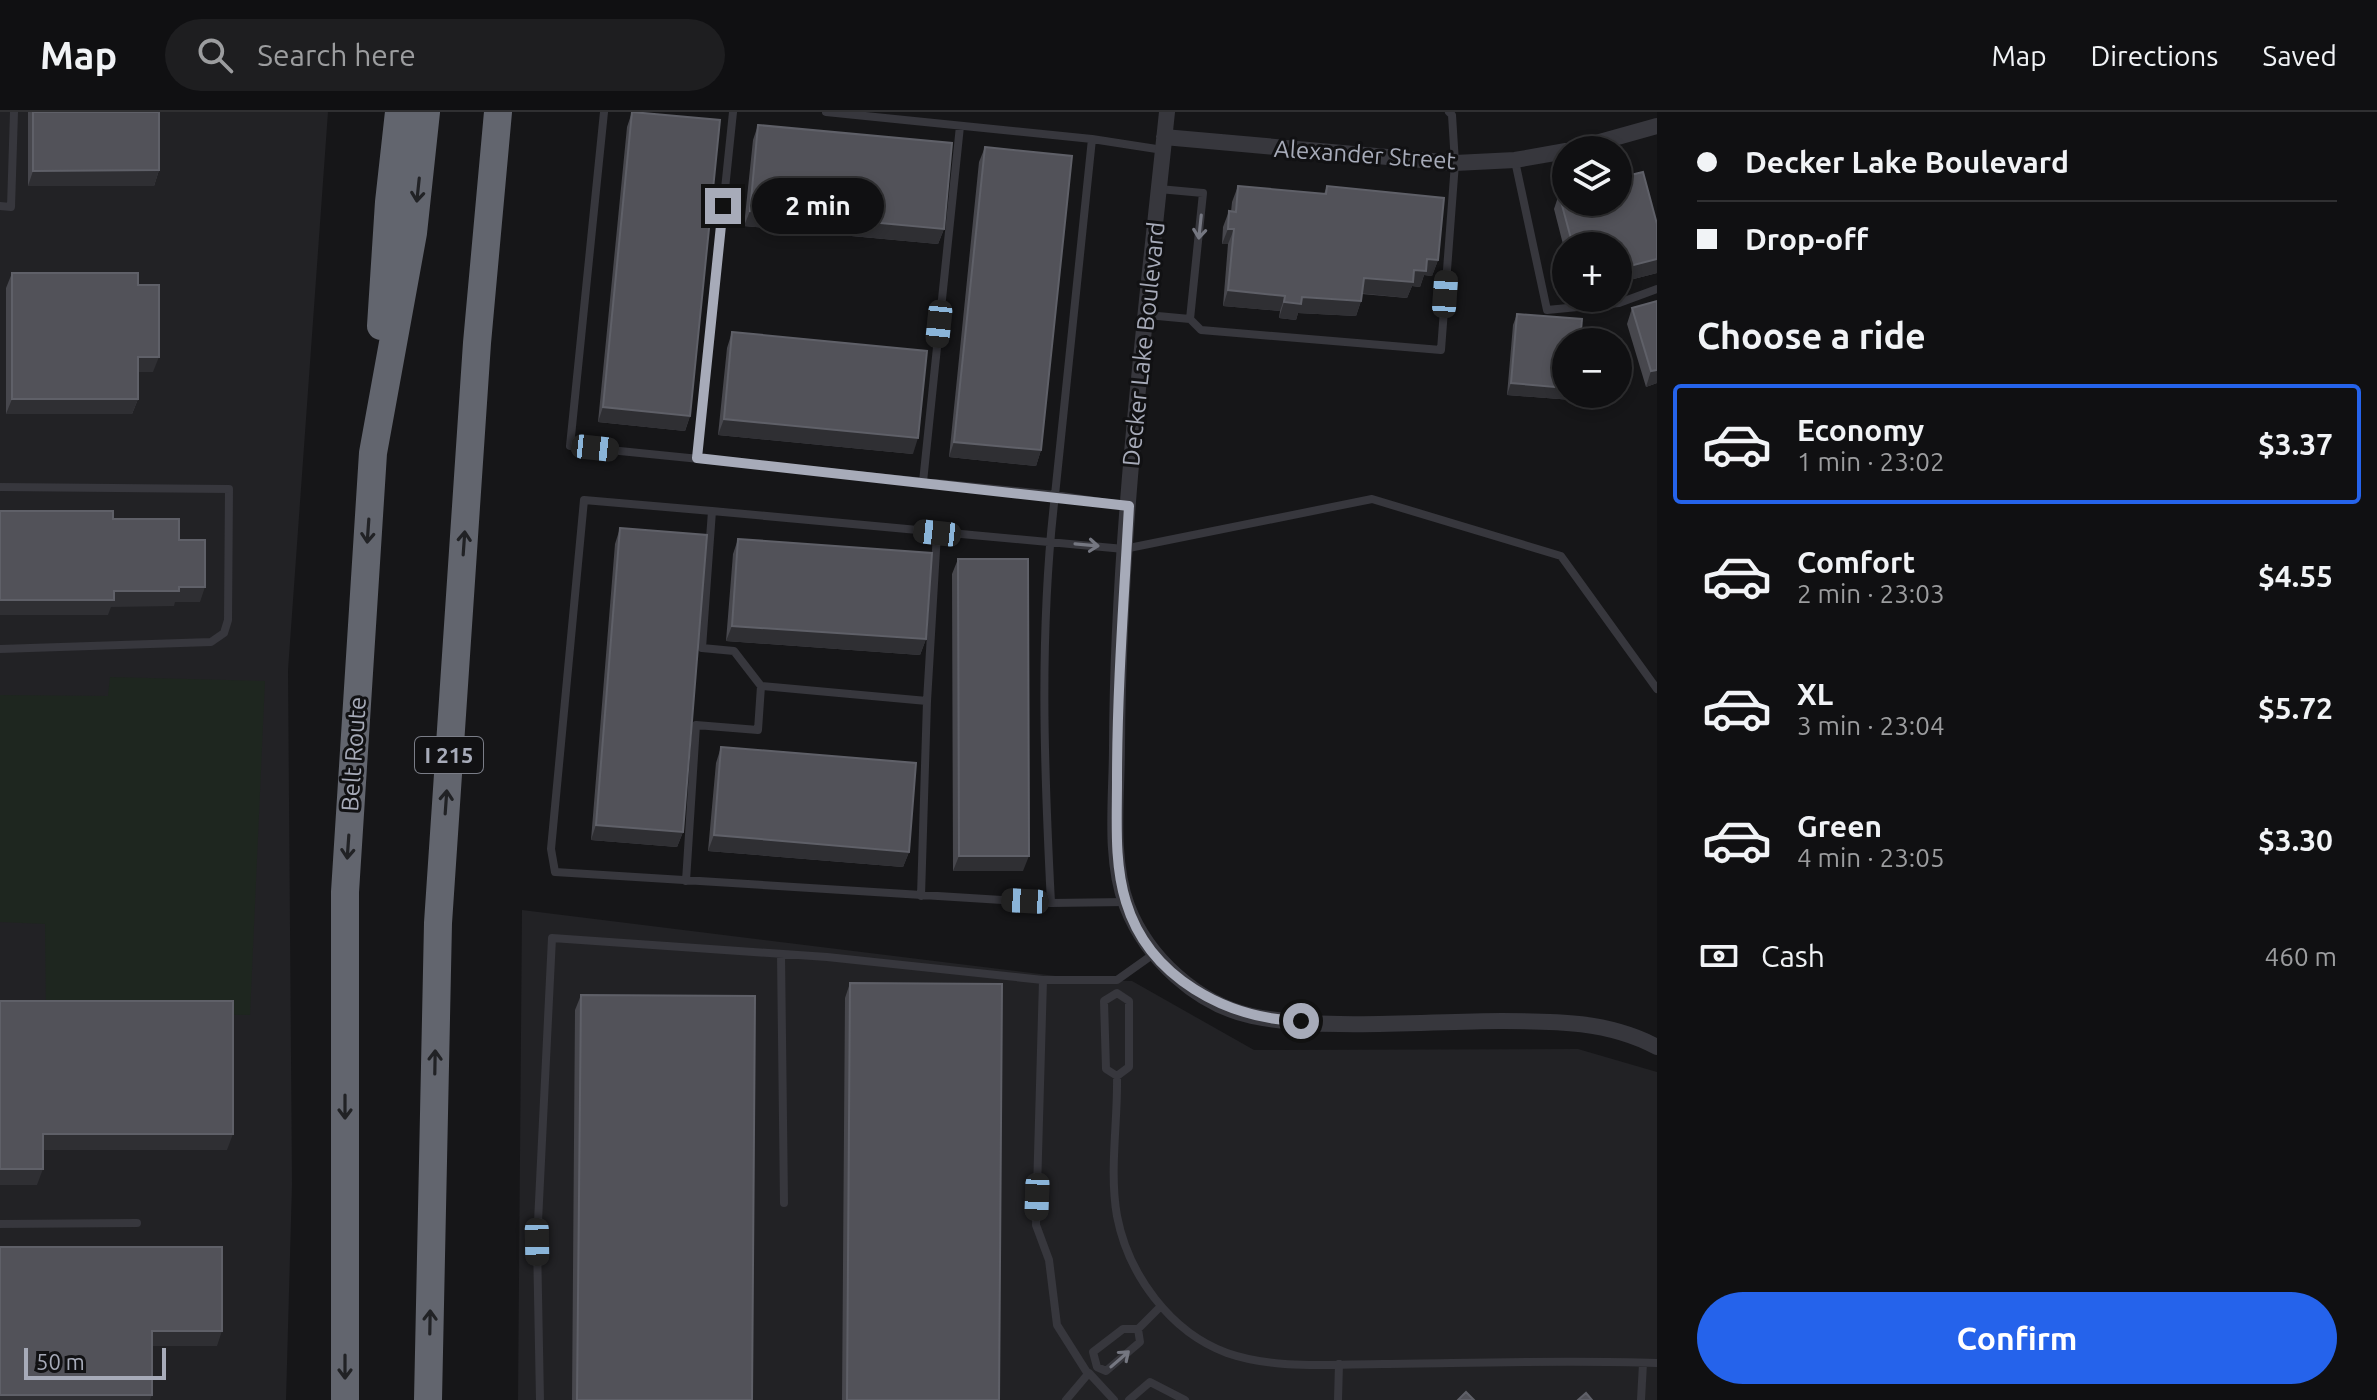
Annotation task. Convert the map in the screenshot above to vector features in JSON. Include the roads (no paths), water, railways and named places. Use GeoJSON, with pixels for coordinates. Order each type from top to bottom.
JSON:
{"type":"FeatureCollection","features":[{"type":"Feature","properties":{"kind":"highway"},"geometry":{"type":"LineString","coordinates":[[373,453],[389,202],[399,112]]}},
{"type":"Feature","properties":{"kind":"highway","name":"Belt Route"},"geometry":{"type":"LineString","coordinates":[[345,1400],[345,892],[373,453],[413,233],[426,112]]}},
{"type":"Feature","properties":{"kind":"highway","name":"I 215"},"geometry":{"type":"LineString","coordinates":[[428,1400],[438,923],[477,343],[498,112]]}},
{"type":"Feature","properties":{"kind":"street","name":"Decker Lake Boulevard"},"geometry":{"type":"LineString","coordinates":[[1167,112],[1124,549],[1117,658],[1117,859],[1126,902],[1155,953],[1186,984],[1221,1005],[1249,1015],[1320,1022],[1567,1022],[1618,1031],[1657,1047]]}},
{"type":"Feature","properties":{"kind":"street","name":"Alexander Street"},"geometry":{"type":"LineString","coordinates":[[1621,136],[1657,126]]}},
{"type":"Feature","properties":{"kind":"street","name":"Alexander Street"},"geometry":{"type":"LineString","coordinates":[[1164,143],[1455,163],[1515,160],[1552,154]]}},
{"type":"Feature","properties":{"kind":"lane"},"geometry":{"type":"LineString","coordinates":[[0,206],[11,207],[14,112]]}},
{"type":"Feature","properties":{"kind":"lane"},"geometry":{"type":"LineString","coordinates":[[604,112],[570,446],[1055,495],[1129,506]]}},
{"type":"Feature","properties":{"kind":"lane"},"geometry":{"type":"LineString","coordinates":[[697,458],[733,112]]}},
{"type":"Feature","properties":{"kind":"lane"},"geometry":{"type":"LineString","coordinates":[[826,112],[1092,139],[1164,143]]}},
{"type":"Feature","properties":{"kind":"lane"},"geometry":{"type":"LineString","coordinates":[[1147,315],[1190,319],[1201,330],[1441,350],[1455,163],[1452,113],[1439,112]]}},
{"type":"Feature","properties":{"kind":"lane"},"geometry":{"type":"LineString","coordinates":[[923,482],[960,126]]}},
{"type":"Feature","properties":{"kind":"lane"},"geometry":{"type":"LineString","coordinates":[[1051,903],[1042,725],[1050,542],[1092,139]]}},
{"type":"Feature","properties":{"kind":"lane"},"geometry":{"type":"LineString","coordinates":[[1515,160],[1547,310],[1619,303],[1657,289]]}},
{"type":"Feature","properties":{"kind":"lane"},"geometry":{"type":"LineString","coordinates":[[1159,189],[1203,193],[1190,319]]}},
{"type":"Feature","properties":{"kind":"lane"},"geometry":{"type":"LineString","coordinates":[[0,487],[229,489],[229,504],[228,620],[224,633],[211,642],[0,649]]}},
{"type":"Feature","properties":{"kind":"lane"},"geometry":{"type":"LineString","coordinates":[[1126,902],[1051,903],[555,872],[551,849],[584,500],[1124,549],[1372,499],[1561,556],[1657,689]]}},
{"type":"Feature","properties":{"kind":"lane"},"geometry":{"type":"LineString","coordinates":[[686,881],[696,725],[758,730],[761,686],[734,651],[702,648],[712,511]]}},
{"type":"Feature","properties":{"kind":"lane"},"geometry":{"type":"LineString","coordinates":[[921,896],[927,701],[937,533]]}},
{"type":"Feature","properties":{"kind":"lane"},"geometry":{"type":"LineString","coordinates":[[761,686],[927,701]]}},
{"type":"Feature","properties":{"kind":"lane"},"geometry":{"type":"LineString","coordinates":[[540,1400],[537,1242],[552,938],[781,954],[1043,980],[1117,980],[1155,953]]}},
{"type":"Feature","properties":{"kind":"lane"},"geometry":{"type":"LineString","coordinates":[[781,954],[784,1203]]}},
{"type":"Feature","properties":{"kind":"lane"},"geometry":{"type":"LineString","coordinates":[[1043,980],[1036,1225],[1049,1260],[1057,1325],[1088,1374],[1114,1400]]}},
{"type":"Feature","properties":{"kind":"lane"},"geometry":{"type":"LineString","coordinates":[[1117,980],[1117,993]]}},
{"type":"Feature","properties":{"kind":"lane"},"geometry":{"type":"LineString","coordinates":[[1117,993],[1129,1001],[1129,1067],[1117,1076]]}},
{"type":"Feature","properties":{"kind":"lane"},"geometry":{"type":"LineString","coordinates":[[1117,993],[1104,1001],[1106,1069],[1117,1076]]}},
{"type":"Feature","properties":{"kind":"lane"},"geometry":{"type":"LineString","coordinates":[[1117,1076],[1117,1215],[1143,1284],[1187,1331],[1225,1352],[1273,1362],[1339,1364],[1657,1363]]}},
{"type":"Feature","properties":{"kind":"lane"},"geometry":{"type":"LineString","coordinates":[[0,1224],[137,1223]]}},
{"type":"Feature","properties":{"kind":"lane"},"geometry":{"type":"LineString","coordinates":[[1097,1367],[1093,1352],[1123,1329],[1138,1329],[1161,1306]]}},
{"type":"Feature","properties":{"kind":"lane"},"geometry":{"type":"LineString","coordinates":[[1097,1367],[1106,1371],[1140,1342],[1138,1329]]}},
{"type":"Feature","properties":{"kind":"lane"},"geometry":{"type":"LineString","coordinates":[[1641,1400],[1643,1363]]}},
{"type":"Feature","properties":{"kind":"lane"},"geometry":{"type":"LineString","coordinates":[[1338,1400],[1339,1364]]}},
{"type":"Feature","properties":{"kind":"lane"},"geometry":{"type":"LineString","coordinates":[[1066,1400],[1097,1367]]}},
{"type":"Feature","properties":{"kind":"lane"},"geometry":{"type":"LineString","coordinates":[[1129,1400],[1150,1382],[1185,1400]]}}]}
